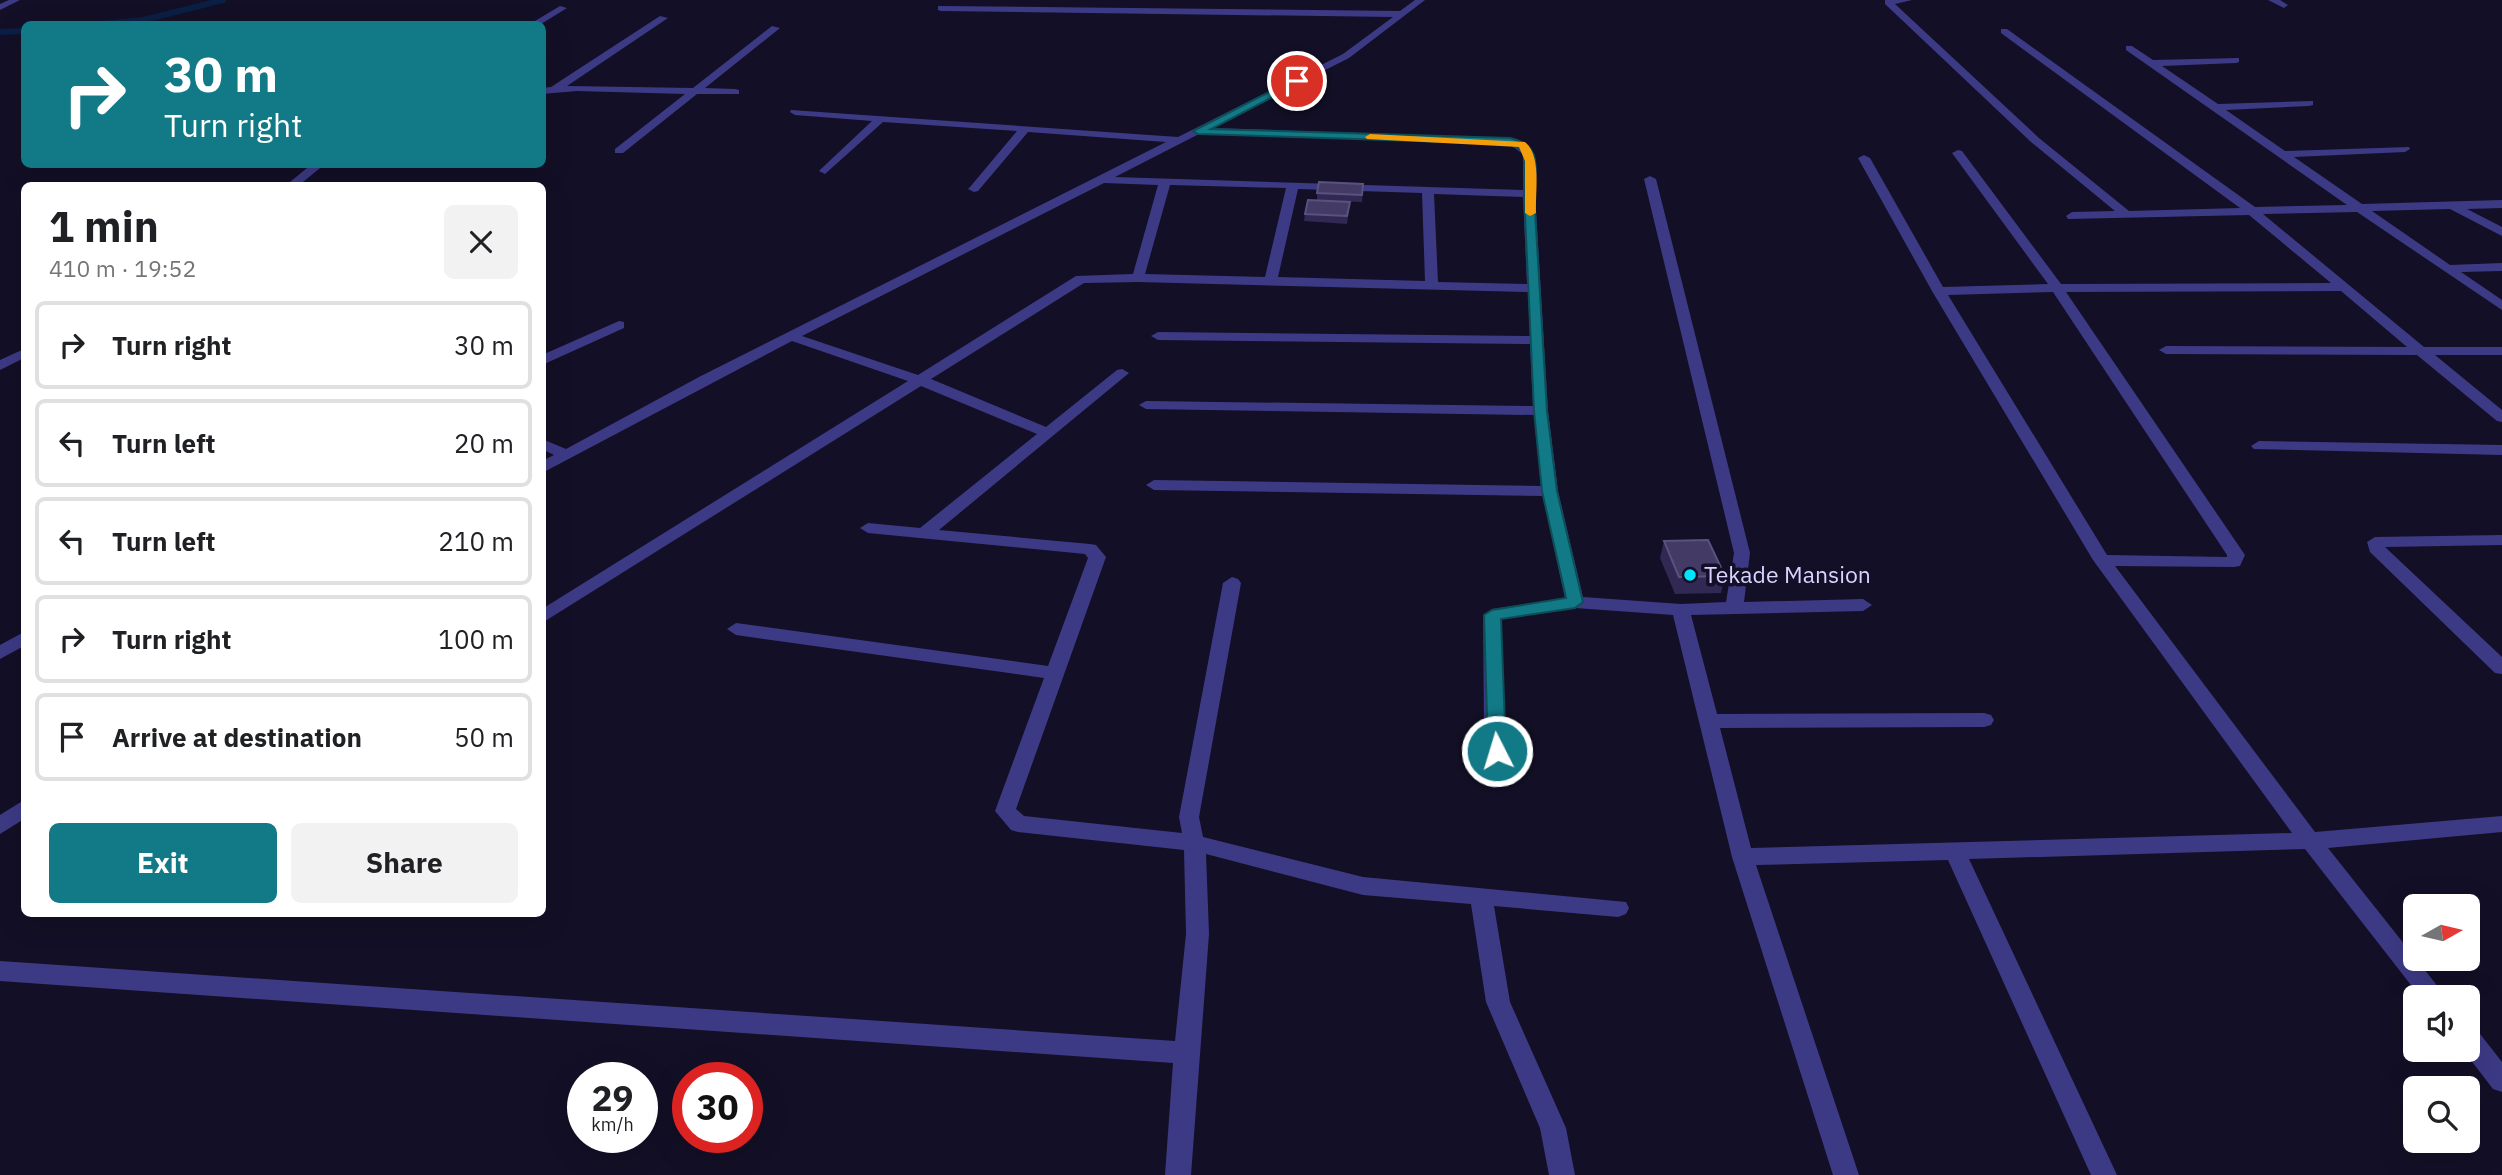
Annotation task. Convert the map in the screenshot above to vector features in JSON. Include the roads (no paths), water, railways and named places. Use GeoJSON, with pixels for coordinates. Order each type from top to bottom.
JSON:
{"type":"FeatureCollection","features":[{"type":"Feature","properties":{"kind":"street"},"geometry":{"type":"LineString","coordinates":[[0,8],[16,0]]}},
{"type":"Feature","properties":{"kind":"street"},"geometry":{"type":"LineString","coordinates":[[546,466],[790,337],[1346,56],[1421,0]]}},
{"type":"Feature","properties":{"kind":"street"},"geometry":{"type":"LineString","coordinates":[[1908,0],[1888,2],[2035,140],[2126,214]]}},
{"type":"Feature","properties":{"kind":"street"},"geometry":{"type":"LineString","coordinates":[[2272,0],[2284,5]]}},
{"type":"Feature","properties":{"kind":"street"},"geometry":{"type":"LineString","coordinates":[[540,21],[563,8]]}},
{"type":"Feature","properties":{"kind":"street"},"geometry":{"type":"LineString","coordinates":[[941,8],[1401,14]]}},
{"type":"Feature","properties":{"kind":"street"},"geometry":{"type":"LineString","coordinates":[[546,93],[663,18]]}},
{"type":"Feature","properties":{"kind":"street"},"geometry":{"type":"LineString","coordinates":[[619,150],[775,28]]}},
{"type":"Feature","properties":{"kind":"street"},"geometry":{"type":"LineString","coordinates":[[2004,31],[2250,210],[2502,418]]}},
{"type":"Feature","properties":{"kind":"street"},"geometry":{"type":"LineString","coordinates":[[2129,48],[2285,154],[2355,208],[2502,306]]}},
{"type":"Feature","properties":{"kind":"street"},"geometry":{"type":"LineString","coordinates":[[2151,62],[2236,60]]}},
{"type":"Feature","properties":{"kind":"street"},"geometry":{"type":"LineString","coordinates":[[546,93],[577,88],[735,92]]}},
{"type":"Feature","properties":{"kind":"street"},"geometry":{"type":"LineString","coordinates":[[2217,107],[2309,103]]}},
{"type":"Feature","properties":{"kind":"street"},"geometry":{"type":"LineString","coordinates":[[795,112],[1179,140]]}},
{"type":"Feature","properties":{"kind":"street"},"geometry":{"type":"LineString","coordinates":[[825,171],[881,118]]}},
{"type":"Feature","properties":{"kind":"street"},"geometry":{"type":"LineString","coordinates":[[974,188],[1025,129]]}},
{"type":"Feature","properties":{"kind":"street"},"geometry":{"type":"LineString","coordinates":[[1198,131],[1510,141],[1522,144],[1527,149],[1530,161],[1529,194],[1541,411],[1550,491],[1575,602]]}},
{"type":"Feature","properties":{"kind":"street"},"geometry":{"type":"LineString","coordinates":[[2285,154],[2405,149]]}},
{"type":"Feature","properties":{"kind":"street"},"geometry":{"type":"LineString","coordinates":[[1958,153],[2057,288],[2236,555],[2234,562],[2102,560]]}},
{"type":"Feature","properties":{"kind":"street"},"geometry":{"type":"LineString","coordinates":[[1864,158],[1939,291],[2102,560],[2310,841],[2425,985]]}},
{"type":"Feature","properties":{"kind":"street"},"geometry":{"type":"LineString","coordinates":[[295,182],[315,168]]}},
{"type":"Feature","properties":{"kind":"street"},"geometry":{"type":"LineString","coordinates":[[1650,179],[1742,553],[1734,608]]}},
{"type":"Feature","properties":{"kind":"street"},"geometry":{"type":"LineString","coordinates":[[1101,180],[1529,194]]}},
{"type":"Feature","properties":{"kind":"street"},"geometry":{"type":"LineString","coordinates":[[1138,278],[1165,182]]}},
{"type":"Feature","properties":{"kind":"street"},"geometry":{"type":"LineString","coordinates":[[1271,281],[1293,185]]}},
{"type":"Feature","properties":{"kind":"street"},"geometry":{"type":"LineString","coordinates":[[1428,189],[1432,285]]}},
{"type":"Feature","properties":{"kind":"street"},"geometry":{"type":"LineString","coordinates":[[2072,216],[2502,204]]}},
{"type":"Feature","properties":{"kind":"street"},"geometry":{"type":"LineString","coordinates":[[2452,205],[2502,232]]}},
{"type":"Feature","properties":{"kind":"street"},"geometry":{"type":"LineString","coordinates":[[2447,270],[2502,267]]}},
{"type":"Feature","properties":{"kind":"street"},"geometry":{"type":"LineString","coordinates":[[546,614],[1082,279],[1138,278],[1534,288]]}},
{"type":"Feature","properties":{"kind":"street"},"geometry":{"type":"LineString","coordinates":[[1939,291],[2344,287]]}},
{"type":"Feature","properties":{"kind":"street"},"geometry":{"type":"LineString","coordinates":[[546,359],[619,325]]}},
{"type":"Feature","properties":{"kind":"street"},"geometry":{"type":"LineString","coordinates":[[1158,336],[1538,340]]}},
{"type":"Feature","properties":{"kind":"street"},"geometry":{"type":"LineString","coordinates":[[790,337],[920,380],[1046,432]]}},
{"type":"Feature","properties":{"kind":"street"},"geometry":{"type":"LineString","coordinates":[[2166,350],[2424,353],[2502,351]]}},
{"type":"Feature","properties":{"kind":"street"},"geometry":{"type":"LineString","coordinates":[[0,366],[21,355]]}},
{"type":"Feature","properties":{"kind":"street"},"geometry":{"type":"LineString","coordinates":[[924,533],[1122,373]]}},
{"type":"Feature","properties":{"kind":"street"},"geometry":{"type":"LineString","coordinates":[[1146,405],[1541,411]]}},
{"type":"Feature","properties":{"kind":"street"},"geometry":{"type":"LineString","coordinates":[[546,445],[566,455]]}},
{"type":"Feature","properties":{"kind":"street"},"geometry":{"type":"LineString","coordinates":[[2259,446],[2502,450]]}},
{"type":"Feature","properties":{"kind":"street"},"geometry":{"type":"LineString","coordinates":[[1154,485],[1550,491]]}},
{"type":"Feature","properties":{"kind":"street"},"geometry":{"type":"LineString","coordinates":[[868,528],[1090,549],[1097,557],[1005,811],[1018,824],[1195,843],[1363,886],[1618,908]]}},
{"type":"Feature","properties":{"kind":"street"},"geometry":{"type":"LineString","coordinates":[[2502,540],[2375,542],[2376,548],[2502,668]]}},
{"type":"Feature","properties":{"kind":"street"},"geometry":{"type":"LineString","coordinates":[[1178,1175],[1185,1053],[1199,926],[1195,843],[1189,817],[1232,583]]}},
{"type":"Feature","properties":{"kind":"street"},"geometry":{"type":"LineString","coordinates":[[1500,779],[1494,724],[1492,615],[1575,602],[1681,610],[1863,606]]}},
{"type":"Feature","properties":{"kind":"street"},"geometry":{"type":"LineString","coordinates":[[1681,610],[1743,857],[1846,1175]]}},
{"type":"Feature","properties":{"kind":"street"},"geometry":{"type":"LineString","coordinates":[[736,629],[1055,673]]}},
{"type":"Feature","properties":{"kind":"street"},"geometry":{"type":"LineString","coordinates":[[0,653],[21,640]]}},
{"type":"Feature","properties":{"kind":"street"},"geometry":{"type":"LineString","coordinates":[[1710,721],[1984,720]]}},
{"type":"Feature","properties":{"kind":"street"},"geometry":{"type":"LineString","coordinates":[[0,826],[21,810]]}},
{"type":"Feature","properties":{"kind":"street"},"geometry":{"type":"LineString","coordinates":[[1743,857],[2310,841],[2502,824]]}},
{"type":"Feature","properties":{"kind":"street"},"geometry":{"type":"LineString","coordinates":[[1955,851],[2104,1175]]}},
{"type":"Feature","properties":{"kind":"street"},"geometry":{"type":"LineString","coordinates":[[1481,897],[1498,1003],[1553,1128],[1562,1175]]}},
{"type":"Feature","properties":{"kind":"street"},"geometry":{"type":"LineString","coordinates":[[0,971],[1185,1053]]}},
{"type":"Feature","properties":{"kind":"street"},"geometry":{"type":"LineString","coordinates":[[2480,1053],[2502,1081]]}},
{"type":"Feature","properties":{"kind":"waterway"},"geometry":{"type":"LineString","coordinates":[[133,21],[223,0]]}},
{"type":"Feature","properties":{"kind":"waterway"},"geometry":{"type":"LineString","coordinates":[[0,32],[21,31]]}},
{"type":"Feature","properties":{"kind":"place","name":"Tekade Mansion"},"geometry":{"type":"Point","coordinates":[1690,575]}}]}
